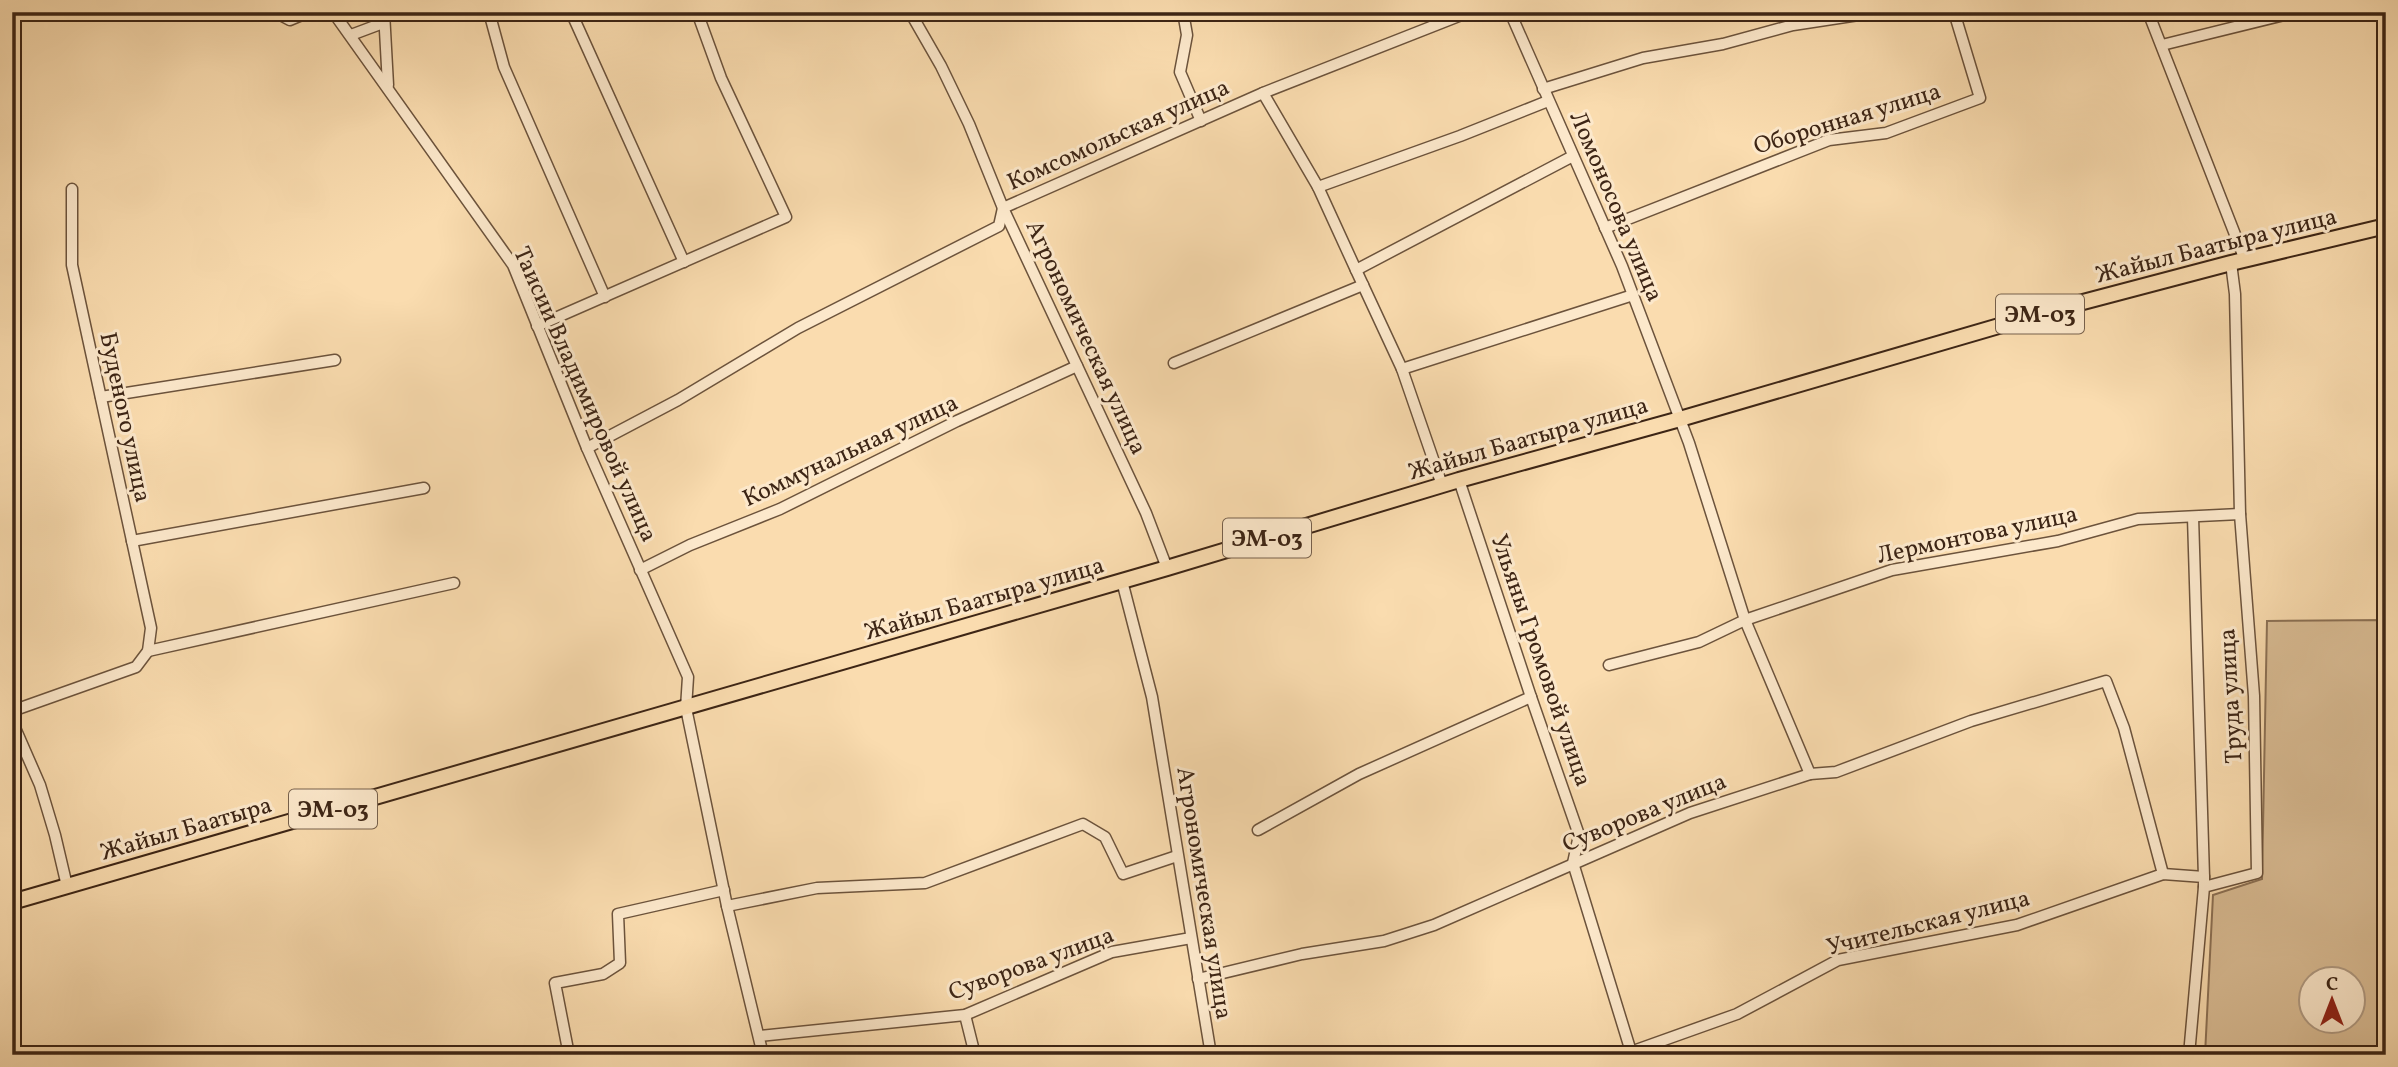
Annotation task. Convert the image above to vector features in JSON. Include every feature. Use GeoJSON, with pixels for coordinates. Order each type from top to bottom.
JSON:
{"type":"FeatureCollection","features":[{"type":"Feature","properties":{"kind":"highway","name":"Жайыл Баатыра улица"},"geometry":{"type":"LineString","coordinates":[[686,708],[1459,480],[1680,419],[2064,307],[2386,226]]}},
{"type":"Feature","properties":{"kind":"highway","name":"Жайыл Баатыра"},"geometry":{"type":"LineString","coordinates":[[12,902],[686,708]]}},
{"type":"Feature","properties":{"kind":"street"},"geometry":{"type":"LineString","coordinates":[[275,12],[290,20],[309,12]]}},
{"type":"Feature","properties":{"kind":"street","name":"Таисии Владимировой улица"},"geometry":{"type":"LineString","coordinates":[[333,12],[513,265],[587,448],[688,677],[686,708],[724,890]]}},
{"type":"Feature","properties":{"kind":"street"},"geometry":{"type":"LineString","coordinates":[[489,12],[505,68],[605,297]]}},
{"type":"Feature","properties":{"kind":"street"},"geometry":{"type":"LineString","coordinates":[[571,12],[684,262]]}},
{"type":"Feature","properties":{"kind":"street"},"geometry":{"type":"LineString","coordinates":[[537,326],[786,217],[721,78],[697,12]]}},
{"type":"Feature","properties":{"kind":"street","name":"Агрономическая улица"},"geometry":{"type":"LineString","coordinates":[[910,12],[970,124],[1003,208],[1146,513],[1167,568]]}},
{"type":"Feature","properties":{"kind":"street"},"geometry":{"type":"LineString","coordinates":[[1183,12],[1187,35],[1180,72],[1201,121]]}},
{"type":"Feature","properties":{"kind":"street","name":"Комсомольская улица"},"geometry":{"type":"LineString","coordinates":[[587,448],[624,430],[798,328],[999,226],[1003,208],[1263,93],[1469,12]]}},
{"type":"Feature","properties":{"kind":"street","name":"Ломоносова улица"},"geometry":{"type":"LineString","coordinates":[[1510,12],[1633,295],[1680,419],[1745,621],[1810,774]]}},
{"type":"Feature","properties":{"kind":"street"},"geometry":{"type":"LineString","coordinates":[[1543,89],[1643,58],[1723,44],[1793,25],[1878,12]]}},
{"type":"Feature","properties":{"kind":"street","name":"Оборонная улица"},"geometry":{"type":"LineString","coordinates":[[1605,228],[1829,140],[1886,133],[1980,98],[1954,12]]}},
{"type":"Feature","properties":{"kind":"street"},"geometry":{"type":"LineString","coordinates":[[2148,12],[2238,262]]}},
{"type":"Feature","properties":{"kind":"street"},"geometry":{"type":"LineString","coordinates":[[2162,45],[2296,12]]}},
{"type":"Feature","properties":{"kind":"street"},"geometry":{"type":"LineString","coordinates":[[351,35],[384,18],[388,87]]}},
{"type":"Feature","properties":{"kind":"street"},"geometry":{"type":"LineString","coordinates":[[1263,93],[1318,187],[1402,369],[1442,485]]}},
{"type":"Feature","properties":{"kind":"street"},"geometry":{"type":"LineString","coordinates":[[1318,187],[1548,101]]}},
{"type":"Feature","properties":{"kind":"street"},"geometry":{"type":"LineString","coordinates":[[1356,270],[1573,156]]}},
{"type":"Feature","properties":{"kind":"street","name":"Буденого улица"},"geometry":{"type":"LineString","coordinates":[[72,189],[72,264],[151,628],[148,651]]}},
{"type":"Feature","properties":{"kind":"street","name":"Труда улица"},"geometry":{"type":"LineString","coordinates":[[2204,882],[2257,873],[2254,696],[2240,514],[2235,294],[2238,262]]}},
{"type":"Feature","properties":{"kind":"street"},"geometry":{"type":"LineString","coordinates":[[1174,363],[1363,285]]}},
{"type":"Feature","properties":{"kind":"street"},"geometry":{"type":"LineString","coordinates":[[1402,369],[1633,295]]}},
{"type":"Feature","properties":{"kind":"street"},"geometry":{"type":"LineString","coordinates":[[101,397],[335,360]]}},
{"type":"Feature","properties":{"kind":"street","name":"Коммунальная улица"},"geometry":{"type":"LineString","coordinates":[[640,570],[690,545],[780,509],[957,421],[1077,366]]}},
{"type":"Feature","properties":{"kind":"street","name":"Ульяны Громовой улица"},"geometry":{"type":"LineString","coordinates":[[1459,480],[1579,835],[1573,863],[1629,1054]]}},
{"type":"Feature","properties":{"kind":"street"},"geometry":{"type":"LineString","coordinates":[[132,541],[424,488]]}},
{"type":"Feature","properties":{"kind":"street","name":"Лермонтова улица"},"geometry":{"type":"LineString","coordinates":[[1609,666],[1699,642],[1745,621],[1892,570],[2059,541],[2137,519],[2240,514]]}},
{"type":"Feature","properties":{"kind":"street"},"geometry":{"type":"LineString","coordinates":[[2189,1055],[2204,882],[2193,517]]}},
{"type":"Feature","properties":{"kind":"street","name":"Агрономическая улица"},"geometry":{"type":"LineString","coordinates":[[1122,581],[1152,697],[1211,1055]]}},
{"type":"Feature","properties":{"kind":"street"},"geometry":{"type":"LineString","coordinates":[[12,711],[136,667],[148,651],[454,583]]}},
{"type":"Feature","properties":{"kind":"street","name":"Суворова улица"},"geometry":{"type":"LineString","coordinates":[[1198,979],[1302,954],[1384,941],[1434,925],[1690,813],[1810,774],[1836,772],[1971,721],[2106,681],[2124,727],[2163,874]]}},
{"type":"Feature","properties":{"kind":"street"},"geometry":{"type":"LineString","coordinates":[[1258,830],[1359,774],[1531,697]]}},
{"type":"Feature","properties":{"kind":"street"},"geometry":{"type":"LineString","coordinates":[[12,721],[40,785],[67,886]]}},
{"type":"Feature","properties":{"kind":"street"},"geometry":{"type":"LineString","coordinates":[[727,906],[817,888],[925,883],[1083,824],[1105,837],[1123,874],[1177,856]]}},
{"type":"Feature","properties":{"kind":"street","name":"Учительская улица"},"geometry":{"type":"LineString","coordinates":[[1629,1054],[1737,1014],[1838,960],[2017,925],[2163,874],[2204,882]]}},
{"type":"Feature","properties":{"kind":"street"},"geometry":{"type":"LineString","coordinates":[[569,1055],[555,983],[603,974],[620,963],[618,914],[724,890],[764,1055]]}},
{"type":"Feature","properties":{"kind":"street","name":"Суворова улица"},"geometry":{"type":"LineString","coordinates":[[760,1036],[965,1015],[1112,951],[1191,938]]}},
{"type":"Feature","properties":{"kind":"street"},"geometry":{"type":"LineString","coordinates":[[965,1015],[975,1055]]}},
{"type":"Feature","properties":{"kind":"shaded area"},"geometry":{"type":"Polygon","coordinates":[[[2386,620],[2386,1055],[2205,1055],[2213,895],[2262,879],[2267,621],[2386,620]]]}}]}
